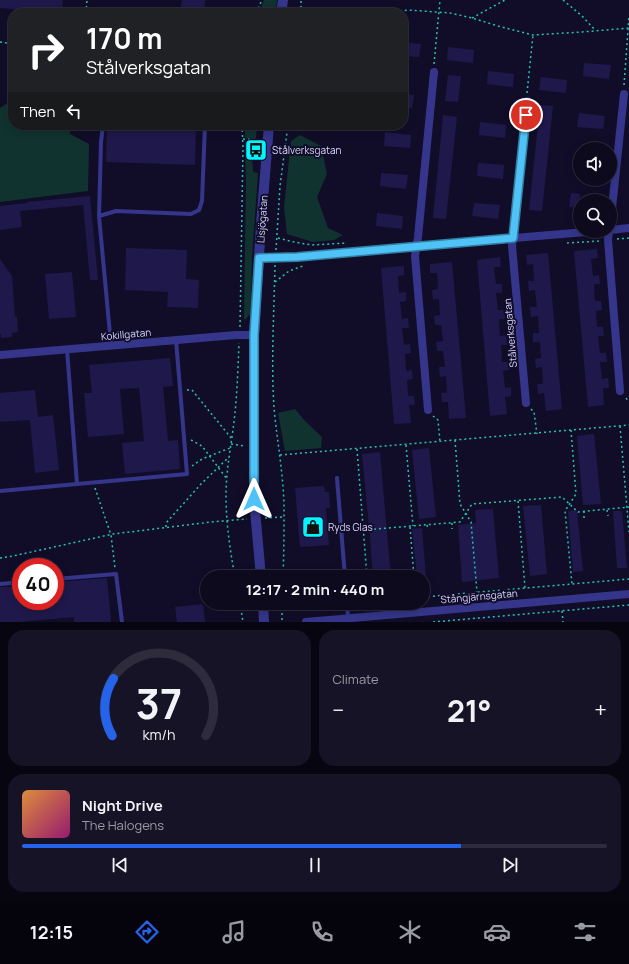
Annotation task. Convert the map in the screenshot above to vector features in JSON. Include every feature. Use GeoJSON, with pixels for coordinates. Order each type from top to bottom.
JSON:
{"type":"FeatureCollection","features":[{"type":"Feature","properties":{"kind":"street"},"geometry":{"type":"LineString","coordinates":[[428,410],[415,256],[434,72]]}},
{"type":"Feature","properties":{"kind":"street"},"geometry":{"type":"LineString","coordinates":[[613,194],[624,94]]}},
{"type":"Feature","properties":{"kind":"street","name":"Stålverksgatan"},"geometry":{"type":"LineString","coordinates":[[526,403],[512,247],[527,101]]}},
{"type":"Feature","properties":{"kind":"street","name":"Lisjögatan"},"geometry":{"type":"LineString","coordinates":[[260,570],[254,499],[254,335],[269,130]]}},
{"type":"Feature","properties":{"kind":"street"},"geometry":{"type":"LineString","coordinates":[[617,230],[629,228]]}},
{"type":"Feature","properties":{"kind":"street"},"geometry":{"type":"LineString","coordinates":[[259,258],[297,257],[573,233]]}},
{"type":"Feature","properties":{"kind":"street"},"geometry":{"type":"LineString","coordinates":[[608,240],[620,391]]}},
{"type":"Feature","properties":{"kind":"street","name":"Kokillgatan"},"geometry":{"type":"LineString","coordinates":[[0,355],[111,345],[254,335]]}},
{"type":"Feature","properties":{"kind":"street","name":"Stångjärnsgatan"},"geometry":{"type":"LineString","coordinates":[[306,622],[629,594]]}},
{"type":"Feature","properties":{"kind":"street"},"geometry":{"type":"LineString","coordinates":[[263,610],[264,622]]}},
{"type":"Feature","properties":{"kind":"lane"},"geometry":{"type":"LineString","coordinates":[[102,130],[100,142],[98,216],[111,345]]}},
{"type":"Feature","properties":{"kind":"lane"},"geometry":{"type":"LineString","coordinates":[[98,216],[116,211],[191,214],[199,210],[202,201],[205,130]]}},
{"type":"Feature","properties":{"kind":"lane"},"geometry":{"type":"LineString","coordinates":[[0,491],[187,474],[176,340]]}},
{"type":"Feature","properties":{"kind":"lane"},"geometry":{"type":"LineString","coordinates":[[68,349],[77,484]]}},
{"type":"Feature","properties":{"kind":"lane"},"geometry":{"type":"LineString","coordinates":[[337,478],[344,570]]}},
{"type":"Feature","properties":{"kind":"lane"},"geometry":{"type":"LineString","coordinates":[[64,578],[116,574],[122,622]]}},
{"type":"Feature","properties":{"kind":"lane"},"geometry":{"type":"LineString","coordinates":[[0,584],[12,583]]}},
{"type":"Feature","properties":{"kind":"lane"},"geometry":{"type":"LineString","coordinates":[[347,610],[348,619]]}},
{"type":"Feature","properties":{"kind":"path"},"geometry":{"type":"LineString","coordinates":[[434,72],[440,0]]}},
{"type":"Feature","properties":{"kind":"path"},"geometry":{"type":"LineString","coordinates":[[472,18],[504,0]]}},
{"type":"Feature","properties":{"kind":"path"},"geometry":{"type":"LineString","coordinates":[[563,0],[582,16],[596,31]]}},
{"type":"Feature","properties":{"kind":"path"},"geometry":{"type":"LineString","coordinates":[[408,10],[450,13],[533,35],[628,28]]}},
{"type":"Feature","properties":{"kind":"path"},"geometry":{"type":"LineString","coordinates":[[624,94],[629,16]]}},
{"type":"Feature","properties":{"kind":"path"},"geometry":{"type":"LineString","coordinates":[[527,101],[526,89],[533,35]]}},
{"type":"Feature","properties":{"kind":"path"},"geometry":{"type":"LineString","coordinates":[[234,570],[227,520],[226,495],[229,457],[237,396],[240,335],[242,130]]}},
{"type":"Feature","properties":{"kind":"path"},"geometry":{"type":"LineString","coordinates":[[287,130],[280,186],[278,238],[312,245],[350,242]]}},
{"type":"Feature","properties":{"kind":"path"},"geometry":{"type":"LineString","coordinates":[[243,139],[257,140]]}},
{"type":"Feature","properties":{"kind":"path"},"geometry":{"type":"LineString","coordinates":[[564,244],[629,238]]}},
{"type":"Feature","properties":{"kind":"path"},"geometry":{"type":"LineString","coordinates":[[283,570],[284,505],[274,408],[273,370],[275,282],[289,271],[305,265]]}},
{"type":"Feature","properties":{"kind":"path"},"geometry":{"type":"LineString","coordinates":[[180,391],[192,390],[232,439]]}},
{"type":"Feature","properties":{"kind":"path"},"geometry":{"type":"LineString","coordinates":[[526,403],[534,412],[537,434]]}},
{"type":"Feature","properties":{"kind":"path"},"geometry":{"type":"LineString","coordinates":[[428,410],[438,420],[440,442]]}},
{"type":"Feature","properties":{"kind":"path"},"geometry":{"type":"LineString","coordinates":[[280,456],[629,425]]}},
{"type":"Feature","properties":{"kind":"path"},"geometry":{"type":"LineString","coordinates":[[620,426],[629,532]]}},
{"type":"Feature","properties":{"kind":"path"},"geometry":{"type":"LineString","coordinates":[[571,430],[576,494],[565,511],[572,584]]}},
{"type":"Feature","properties":{"kind":"path"},"geometry":{"type":"LineString","coordinates":[[184,439],[190,439],[202,446],[227,479]]}},
{"type":"Feature","properties":{"kind":"path"},"geometry":{"type":"LineString","coordinates":[[456,440],[460,504],[471,522],[477,592]]}},
{"type":"Feature","properties":{"kind":"path"},"geometry":{"type":"LineString","coordinates":[[231,444],[245,446]]}},
{"type":"Feature","properties":{"kind":"path"},"geometry":{"type":"LineString","coordinates":[[406,444],[413,526]]}},
{"type":"Feature","properties":{"kind":"path"},"geometry":{"type":"LineString","coordinates":[[187,466],[193,466],[202,459],[231,448]]}},
{"type":"Feature","properties":{"kind":"path"},"geometry":{"type":"LineString","coordinates":[[357,449],[367,570]]}},
{"type":"Feature","properties":{"kind":"path"},"geometry":{"type":"LineString","coordinates":[[166,527],[166,523],[201,484],[229,457]]}},
{"type":"Feature","properties":{"kind":"path"},"geometry":{"type":"LineString","coordinates":[[94,483],[111,535],[116,574]]}},
{"type":"Feature","properties":{"kind":"path"},"geometry":{"type":"LineString","coordinates":[[364,530],[460,522],[472,504],[562,497],[578,512],[628,507]]}},
{"type":"Feature","properties":{"kind":"path"},"geometry":{"type":"LineString","coordinates":[[518,501],[525,588]]}},
{"type":"Feature","properties":{"kind":"path"},"geometry":{"type":"LineString","coordinates":[[607,510],[608,516]]}},
{"type":"Feature","properties":{"kind":"path"},"geometry":{"type":"LineString","coordinates":[[584,511],[584,518]]}},
{"type":"Feature","properties":{"kind":"path"},"geometry":{"type":"LineString","coordinates":[[265,518],[283,517]]}},
{"type":"Feature","properties":{"kind":"path"},"geometry":{"type":"LineString","coordinates":[[0,558],[111,535],[166,527],[249,519]]}},
{"type":"Feature","properties":{"kind":"path"},"geometry":{"type":"LineString","coordinates":[[452,523],[452,529]]}},
{"type":"Feature","properties":{"kind":"path"},"geometry":{"type":"LineString","coordinates":[[427,525],[428,529]]}},
{"type":"Feature","properties":{"kind":"path"},"geometry":{"type":"LineString","coordinates":[[410,527],[413,570]]}},
{"type":"Feature","properties":{"kind":"path"},"geometry":{"type":"LineString","coordinates":[[430,596],[629,579]]}},
{"type":"Feature","properties":{"kind":"path"},"geometry":{"type":"LineString","coordinates":[[433,622],[629,605]]}},
{"type":"Feature","properties":{"kind":"path"},"geometry":{"type":"LineString","coordinates":[[241,610],[243,622]]}},
{"type":"Feature","properties":{"kind":"path"},"geometry":{"type":"LineString","coordinates":[[282,610],[282,622]]}},
{"type":"Feature","properties":{"kind":"path"},"geometry":{"type":"LineString","coordinates":[[562,611],[563,622]]}},
{"type":"Feature","properties":{"kind":"green space"},"geometry":{"type":"Polygon","coordinates":[[[264,0],[277,0],[276,8],[261,8],[264,0]]]}},
{"type":"Feature","properties":{"kind":"green space"},"geometry":{"type":"Polygon","coordinates":[[[8,102],[8,130],[70,130],[70,134],[89,144],[88,191],[0,202],[0,108],[8,102]]]}},
{"type":"Feature","properties":{"kind":"green space"},"geometry":{"type":"Polygon","coordinates":[[[245,130],[257,130],[256,138],[245,138],[245,130]]]}},
{"type":"Feature","properties":{"kind":"green space"},"geometry":{"type":"Polygon","coordinates":[[[300,135],[321,146],[327,174],[317,197],[328,228],[343,235],[334,240],[313,242],[287,234],[284,207],[291,141],[300,135]]]}},
{"type":"Feature","properties":{"kind":"green space"},"geometry":{"type":"Polygon","coordinates":[[[245,142],[251,142],[253,172],[258,173],[252,258],[251,311],[245,320],[246,184],[245,142]]]}},
{"type":"Feature","properties":{"kind":"green space"},"geometry":{"type":"Polygon","coordinates":[[[295,409],[322,437],[321,448],[285,451],[278,413],[295,409]]]}},
{"type":"Feature","properties":{"kind":"building"},"geometry":{"type":"Polygon","coordinates":[[[0,0],[63,0],[62,8],[0,8],[0,0]]]}},
{"type":"Feature","properties":{"kind":"building"},"geometry":{"type":"Polygon","coordinates":[[[182,0],[205,0],[204,8],[181,8],[182,0]]]}},
{"type":"Feature","properties":{"kind":"building"},"geometry":{"type":"Polygon","coordinates":[[[408,43],[421,44],[419,57],[408,56],[408,43]]]}},
{"type":"Feature","properties":{"kind":"building"},"geometry":{"type":"Polygon","coordinates":[[[448,47],[474,50],[473,63],[447,60],[448,47]]]}},
{"type":"Feature","properties":{"kind":"building"},"geometry":{"type":"Polygon","coordinates":[[[584,63],[611,65],[609,79],[583,76],[584,63]]]}},
{"type":"Feature","properties":{"kind":"building"},"geometry":{"type":"Polygon","coordinates":[[[488,71],[514,74],[513,87],[487,84],[488,71]]]}},
{"type":"Feature","properties":{"kind":"building"},"geometry":{"type":"Polygon","coordinates":[[[448,75],[461,76],[458,102],[445,101],[448,75]]]}},
{"type":"Feature","properties":{"kind":"building"},"geometry":{"type":"Polygon","coordinates":[[[541,77],[567,80],[566,93],[539,90],[541,77]]]}},
{"type":"Feature","properties":{"kind":"building"},"geometry":{"type":"Polygon","coordinates":[[[408,94],[414,95],[412,108],[408,108],[408,94]]]}},
{"type":"Feature","properties":{"kind":"building"},"geometry":{"type":"Polygon","coordinates":[[[540,105],[553,106],[542,211],[529,210],[540,105]]]}},
{"type":"Feature","properties":{"kind":"building"},"geometry":{"type":"Polygon","coordinates":[[[579,113],[605,116],[603,129],[577,127],[579,113]]]}},
{"type":"Feature","properties":{"kind":"building"},"geometry":{"type":"Polygon","coordinates":[[[443,115],[457,117],[446,219],[433,218],[443,115]]]}},
{"type":"Feature","properties":{"kind":"building"},"geometry":{"type":"Polygon","coordinates":[[[480,122],[506,125],[505,138],[479,135],[480,122]]]}},
{"type":"Feature","properties":{"kind":"building"},"geometry":{"type":"Polygon","coordinates":[[[107,130],[196,130],[195,165],[106,162],[107,130]]]}},
{"type":"Feature","properties":{"kind":"building"},"geometry":{"type":"Polygon","coordinates":[[[385,132],[411,135],[410,148],[384,146],[385,132]]]}},
{"type":"Feature","properties":{"kind":"building"},"geometry":{"type":"Polygon","coordinates":[[[478,163],[504,165],[503,179],[477,176],[478,163]]]}},
{"type":"Feature","properties":{"kind":"building"},"geometry":{"type":"Polygon","coordinates":[[[381,173],[408,175],[406,189],[380,186],[381,173]]]}},
{"type":"Feature","properties":{"kind":"building"},"geometry":{"type":"Polygon","coordinates":[[[571,193],[580,194],[573,194],[573,207],[569,207],[571,193]]]}},
{"type":"Feature","properties":{"kind":"building"},"geometry":{"type":"Polygon","coordinates":[[[90,196],[98,280],[90,280],[83,205],[20,211],[22,227],[0,230],[0,206],[90,196]]]}},
{"type":"Feature","properties":{"kind":"building"},"geometry":{"type":"Polygon","coordinates":[[[474,203],[500,205],[498,219],[472,216],[474,203]]]}},
{"type":"Feature","properties":{"kind":"building"},"geometry":{"type":"Polygon","coordinates":[[[377,213],[403,216],[402,229],[376,226],[377,213]]]}},
{"type":"Feature","properties":{"kind":"building"},"geometry":{"type":"Polygon","coordinates":[[[126,248],[187,250],[186,279],[199,280],[198,308],[167,307],[168,292],[125,290],[126,248]]]}},
{"type":"Feature","properties":{"kind":"building"},"geometry":{"type":"Polygon","coordinates":[[[597,249],[598,258],[591,259],[593,276],[599,275],[600,284],[594,284],[595,301],[601,301],[602,310],[596,311],[597,327],[603,327],[604,336],[598,336],[600,353],[606,353],[607,362],[600,362],[602,379],[608,378],[609,388],[603,388],[604,405],[588,407],[574,251],[597,249]]]}},
{"type":"Feature","properties":{"kind":"building"},"geometry":{"type":"Polygon","coordinates":[[[548,253],[562,409],[546,411],[544,393],[538,394],[537,384],[543,384],[542,367],[536,368],[535,359],[541,358],[540,342],[533,342],[533,333],[539,333],[538,316],[531,317],[530,307],[537,307],[535,290],[529,291],[528,281],[534,281],[533,264],[527,265],[526,255],[548,253]]]}},
{"type":"Feature","properties":{"kind":"building"},"geometry":{"type":"Polygon","coordinates":[[[500,257],[501,267],[494,267],[496,284],[502,284],[502,293],[496,293],[498,310],[504,310],[505,319],[499,319],[500,336],[506,335],[507,345],[501,345],[502,362],[509,362],[509,370],[503,371],[505,388],[511,387],[511,396],[505,397],[507,414],[490,416],[477,260],[500,257]]]}},
{"type":"Feature","properties":{"kind":"building"},"geometry":{"type":"Polygon","coordinates":[[[0,259],[12,276],[15,317],[17,317],[18,332],[12,333],[12,337],[1,338],[0,334],[0,259]]]}},
{"type":"Feature","properties":{"kind":"building"},"geometry":{"type":"Polygon","coordinates":[[[452,262],[466,418],[449,419],[448,402],[442,402],[441,393],[447,393],[446,376],[440,377],[439,367],[445,367],[443,351],[437,351],[436,342],[443,341],[441,325],[435,325],[434,316],[440,315],[439,299],[433,299],[432,290],[438,289],[437,273],[430,273],[430,264],[452,262]]]}},
{"type":"Feature","properties":{"kind":"building"},"geometry":{"type":"Polygon","coordinates":[[[404,266],[404,275],[398,276],[399,293],[406,292],[406,301],[400,302],[402,319],[408,318],[409,328],[402,328],[404,345],[410,344],[411,353],[405,354],[406,371],[412,370],[413,379],[407,380],[408,396],[414,396],[415,405],[409,405],[411,423],[394,424],[381,268],[404,266]]]}},
{"type":"Feature","properties":{"kind":"building"},"geometry":{"type":"Polygon","coordinates":[[[72,272],[76,317],[49,319],[45,274],[72,272]]]}},
{"type":"Feature","properties":{"kind":"building"},"geometry":{"type":"Polygon","coordinates":[[[170,358],[173,386],[163,387],[168,441],[178,440],[180,469],[125,474],[122,443],[144,441],[139,388],[120,389],[124,434],[88,437],[84,393],[92,393],[89,365],[170,358]]]}},
{"type":"Feature","properties":{"kind":"building"},"geometry":{"type":"Polygon","coordinates":[[[35,390],[38,417],[53,415],[59,470],[35,473],[30,420],[0,422],[0,393],[35,390]]]}},
{"type":"Feature","properties":{"kind":"building"},"geometry":{"type":"Polygon","coordinates":[[[594,434],[601,504],[583,505],[577,436],[594,434]]]}},
{"type":"Feature","properties":{"kind":"building"},"geometry":{"type":"Polygon","coordinates":[[[429,448],[436,517],[419,519],[412,450],[429,448]]]}},
{"type":"Feature","properties":{"kind":"building"},"geometry":{"type":"Polygon","coordinates":[[[380,452],[390,570],[372,570],[362,454],[380,452]]]}},
{"type":"Feature","properties":{"kind":"building","name":"Ryds Glas"},"geometry":{"type":"Polygon","coordinates":[[[324,486],[325,492],[329,492],[330,508],[326,508],[329,545],[300,547],[295,488],[324,486]]]}},
{"type":"Feature","properties":{"kind":"building"},"geometry":{"type":"Polygon","coordinates":[[[541,505],[547,574],[530,576],[523,506],[541,505]]]}},
{"type":"Feature","properties":{"kind":"building"},"geometry":{"type":"Polygon","coordinates":[[[493,509],[499,578],[462,582],[458,525],[476,523],[475,510],[493,509]]]}},
{"type":"Feature","properties":{"kind":"building"},"geometry":{"type":"Polygon","coordinates":[[[577,510],[583,571],[573,572],[568,511],[577,510]]]}},
{"type":"Feature","properties":{"kind":"building"},"geometry":{"type":"Polygon","coordinates":[[[613,511],[622,511],[627,568],[617,568],[613,511]]]}},
{"type":"Feature","properties":{"kind":"building"},"geometry":{"type":"Polygon","coordinates":[[[422,528],[425,570],[416,570],[412,529],[422,528]]]}},
{"type":"Feature","properties":{"kind":"building"},"geometry":{"type":"Polygon","coordinates":[[[107,578],[111,622],[74,622],[74,617],[20,622],[0,622],[0,587],[12,586],[12,610],[64,610],[64,581],[107,578]]]}},
{"type":"Feature","properties":{"kind":"building"},"geometry":{"type":"Polygon","coordinates":[[[200,604],[200,610],[204,610],[205,622],[177,622],[175,607],[200,604]]]}},
{"type":"Feature","properties":{"kind":"place","name":"Stålverksgatan"},"geometry":{"type":"Point","coordinates":[256,150]}},
{"type":"Feature","properties":{"kind":"place","name":"Ryds Glas"},"geometry":{"type":"Point","coordinates":[313,527]}},
{"type":"Feature","properties":{"kind":"route"},"geometry":{"type":"LineString","coordinates":[[254,499],[254,335],[259,258],[297,257],[513,238],[526,115]]}}]}
